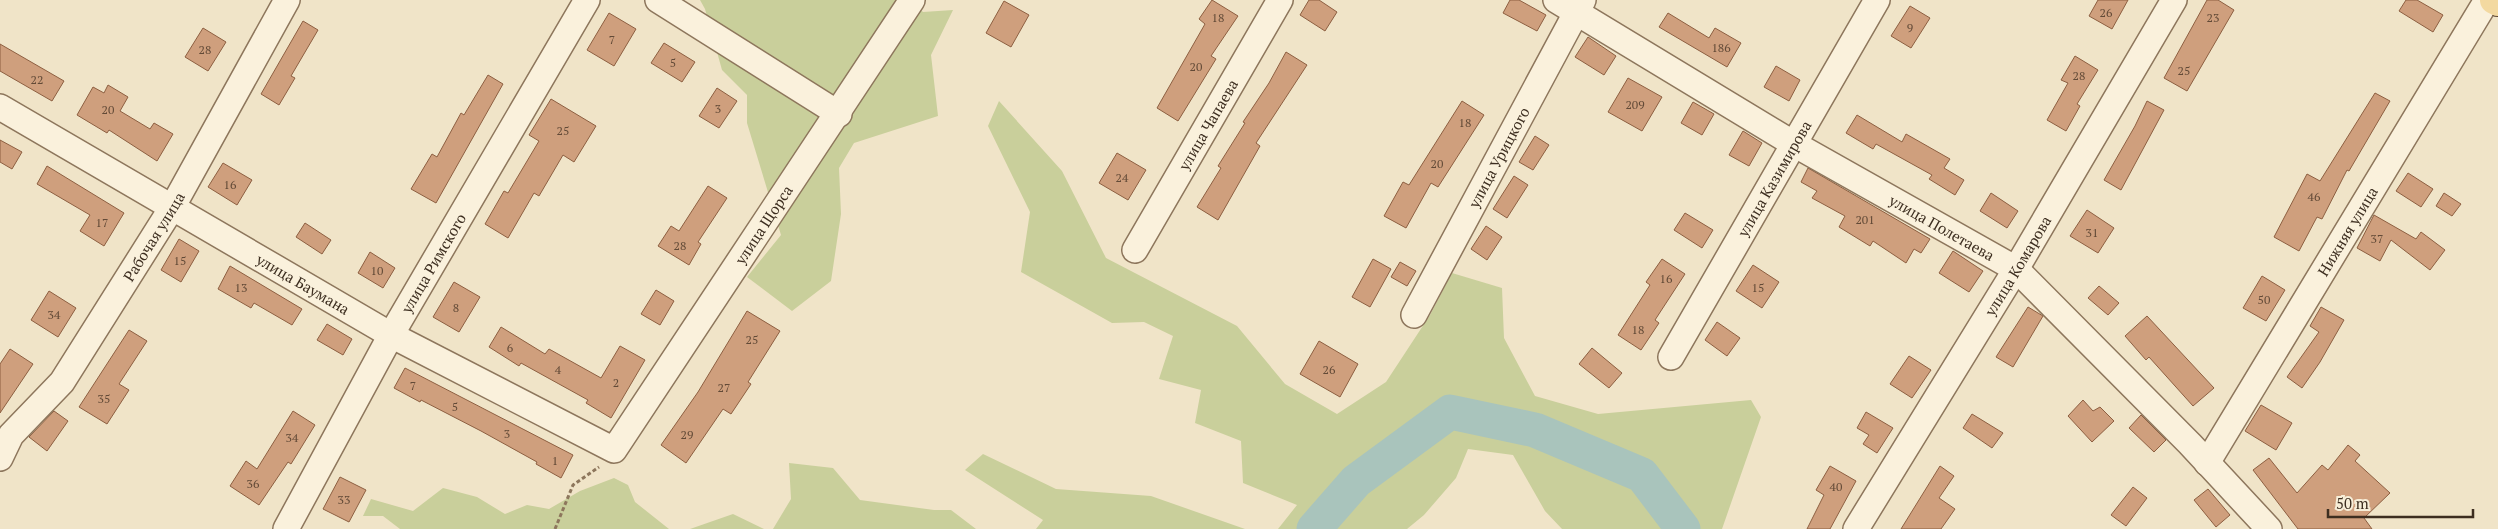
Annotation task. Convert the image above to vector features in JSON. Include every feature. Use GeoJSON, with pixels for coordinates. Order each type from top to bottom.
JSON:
{"type":"FeatureCollection","features":[{"type":"Feature","properties":{"kind":"main road"},"geometry":{"type":"LineString","coordinates":[[2494,0],[2498,2]]}},
{"type":"Feature","properties":{"kind":"street","name":"Рабочая улица"},"geometry":{"type":"LineString","coordinates":[[0,458],[11,435],[62,382],[173,206],[287,0]]}},
{"type":"Feature","properties":{"kind":"street","name":"улица Римского"},"geometry":{"type":"LineString","coordinates":[[286,529],[391,335],[586,0]]}},
{"type":"Feature","properties":{"kind":"street"},"geometry":{"type":"LineString","coordinates":[[658,0],[839,114]]}},
{"type":"Feature","properties":{"kind":"street","name":"улица Щорса"},"geometry":{"type":"LineString","coordinates":[[614,450],[839,114],[912,0]]}},
{"type":"Feature","properties":{"kind":"street","name":"улица Чапаева"},"geometry":{"type":"LineString","coordinates":[[1135,250],[1280,0]]}},
{"type":"Feature","properties":{"kind":"street","name":"улица Казимирова"},"geometry":{"type":"LineString","coordinates":[[1670,357],[1877,0]]}},
{"type":"Feature","properties":{"kind":"street","name":"улица Комарова"},"geometry":{"type":"LineString","coordinates":[[1856,529],[2016,269],[2174,0]]}},
{"type":"Feature","properties":{"kind":"street","name":"Нижняя улица"},"geometry":{"type":"LineString","coordinates":[[2207,463],[2487,0]]}},
{"type":"Feature","properties":{"kind":"street","name":"улица Полетаева"},"geometry":{"type":"LineString","coordinates":[[1572,4],[1794,144],[2016,269],[2207,463],[2269,529]]}},
{"type":"Feature","properties":{"kind":"street","name":"улица Урицкого"},"geometry":{"type":"LineString","coordinates":[[1414,315],[1572,4]]}},
{"type":"Feature","properties":{"kind":"street","name":"улица Баумана"},"geometry":{"type":"LineString","coordinates":[[0,107],[173,206],[391,335],[614,450]]}},
{"type":"Feature","properties":{"kind":"path"},"geometry":{"type":"LineString","coordinates":[[555,529],[573,485],[605,463],[614,450]]}},
{"type":"Feature","properties":{"kind":"green space"},"geometry":{"type":"Polygon","coordinates":[[[700,0],[911,0],[923,12],[953,10],[931,55],[938,116],[854,143],[839,168],[841,214],[831,281],[792,311],[747,277],[781,235],[747,123],[747,95],[722,70],[705,9],[700,0]]]}},
{"type":"Feature","properties":{"kind":"green space"},"geometry":{"type":"Polygon","coordinates":[[[999,101],[1062,171],[1106,258],[1237,326],[1285,384],[1337,414],[1386,382],[1430,315],[1452,273],[1502,288],[1504,338],[1535,396],[1598,414],[1751,400],[1761,417],[1722,529],[1562,529],[1545,511],[1513,455],[1468,449],[1456,478],[1424,515],[1407,529],[1278,529],[1297,505],[1243,483],[1241,441],[1195,423],[1201,390],[1159,379],[1173,336],[1144,322],[1112,323],[1021,272],[1030,212],[988,126],[999,101]]]}},
{"type":"Feature","properties":{"kind":"green space"},"geometry":{"type":"Polygon","coordinates":[[[983,454],[1056,489],[1151,496],[1245,529],[1036,529],[1043,520],[965,470],[983,454]]]}},
{"type":"Feature","properties":{"kind":"green space"},"geometry":{"type":"Polygon","coordinates":[[[789,463],[833,468],[860,500],[934,510],[951,510],[976,529],[773,529],[791,499],[789,463]]]}},
{"type":"Feature","properties":{"kind":"green space"},"geometry":{"type":"Polygon","coordinates":[[[614,478],[628,485],[635,502],[669,529],[400,529],[383,516],[363,516],[371,499],[413,511],[443,488],[477,497],[505,514],[527,505],[549,509],[580,491],[614,478]]]}},
{"type":"Feature","properties":{"kind":"green space"},"geometry":{"type":"Polygon","coordinates":[[[733,514],[764,529],[690,529],[733,514]]]}},
{"type":"Feature","properties":{"kind":"building"},"geometry":{"type":"Polygon","coordinates":[[[1212,0],[1238,16],[1211,56],[1216,59],[1178,121],[1157,108],[1205,24],[1199,19],[1212,0]]]}},
{"type":"Feature","properties":{"kind":"building"},"geometry":{"type":"Polygon","coordinates":[[[1309,0],[1319,0],[1337,12],[1325,31],[1300,15],[1309,0]]]}},
{"type":"Feature","properties":{"kind":"building"},"geometry":{"type":"Polygon","coordinates":[[[1510,0],[1519,0],[1546,15],[1537,31],[1503,13],[1510,0]]]}},
{"type":"Feature","properties":{"kind":"building"},"geometry":{"type":"Polygon","coordinates":[[[2098,0],[2128,0],[2112,29],[2089,16],[2098,0]]]}},
{"type":"Feature","properties":{"kind":"building"},"geometry":{"type":"Polygon","coordinates":[[[2207,0],[2218,0],[2234,10],[2187,91],[2164,78],[2207,0]]]}},
{"type":"Feature","properties":{"kind":"building"},"geometry":{"type":"Polygon","coordinates":[[[2406,0],[2417,0],[2443,15],[2433,32],[2399,11],[2406,0]]]}},
{"type":"Feature","properties":{"kind":"building"},"geometry":{"type":"Polygon","coordinates":[[[1004,1],[1029,15],[1011,47],[986,33],[1004,1]]]}},
{"type":"Feature","properties":{"kind":"building"},"geometry":{"type":"Polygon","coordinates":[[[1910,6],[1930,18],[1911,48],[1891,36],[1910,6]]]}},
{"type":"Feature","properties":{"kind":"building"},"geometry":{"type":"Polygon","coordinates":[[[609,13],[636,29],[614,66],[587,50],[609,13]]]}},
{"type":"Feature","properties":{"kind":"building"},"geometry":{"type":"Polygon","coordinates":[[[1668,13],[1709,38],[1715,28],[1741,43],[1727,67],[1659,27],[1668,13]]]}},
{"type":"Feature","properties":{"kind":"building"},"geometry":{"type":"Polygon","coordinates":[[[303,21],[318,30],[291,76],[295,78],[279,105],[261,94],[303,21]]]}},
{"type":"Feature","properties":{"kind":"building"},"geometry":{"type":"Polygon","coordinates":[[[203,28],[226,42],[208,71],[185,57],[203,28]]]}},
{"type":"Feature","properties":{"kind":"building"},"geometry":{"type":"Polygon","coordinates":[[[1588,37],[1616,56],[1604,75],[1575,57],[1588,37]]]}},
{"type":"Feature","properties":{"kind":"building"},"geometry":{"type":"Polygon","coordinates":[[[664,43],[695,62],[682,82],[651,63],[664,43]]]}},
{"type":"Feature","properties":{"kind":"building"},"geometry":{"type":"Polygon","coordinates":[[[0,44],[64,81],[52,101],[0,71],[0,44]]]}},
{"type":"Feature","properties":{"kind":"building"},"geometry":{"type":"Polygon","coordinates":[[[1286,52],[1307,65],[1256,143],[1260,146],[1218,220],[1197,207],[1221,168],[1218,166],[1245,123],[1243,122],[1269,83],[1286,52]]]}},
{"type":"Feature","properties":{"kind":"building"},"geometry":{"type":"Polygon","coordinates":[[[2075,56],[2098,70],[2077,104],[2080,106],[2066,131],[2047,120],[2068,83],[2061,80],[2075,56]]]}},
{"type":"Feature","properties":{"kind":"building"},"geometry":{"type":"Polygon","coordinates":[[[1776,66],[1800,80],[1789,101],[1764,87],[1776,66]]]}},
{"type":"Feature","properties":{"kind":"building"},"geometry":{"type":"Polygon","coordinates":[[[488,75],[503,84],[436,203],[411,189],[432,154],[437,157],[461,113],[464,115],[488,75]]]}},
{"type":"Feature","properties":{"kind":"building"},"geometry":{"type":"Polygon","coordinates":[[[1628,78],[1662,97],[1642,131],[1608,112],[1628,78]]]}},
{"type":"Feature","properties":{"kind":"building"},"geometry":{"type":"Polygon","coordinates":[[[108,85],[128,97],[120,111],[150,129],[154,123],[173,134],[157,161],[109,130],[107,133],[77,115],[93,87],[104,93],[108,85]]]}},
{"type":"Feature","properties":{"kind":"building"},"geometry":{"type":"Polygon","coordinates":[[[717,88],[737,101],[719,128],[699,116],[717,88]]]}},
{"type":"Feature","properties":{"kind":"building"},"geometry":{"type":"Polygon","coordinates":[[[2375,93],[2390,101],[2349,171],[2347,170],[2322,219],[2317,217],[2299,251],[2274,237],[2307,174],[2320,181],[2375,93]]]}},
{"type":"Feature","properties":{"kind":"building"},"geometry":{"type":"Polygon","coordinates":[[[551,99],[596,126],[574,162],[563,155],[539,196],[534,193],[508,238],[485,224],[504,191],[508,193],[539,141],[529,135],[551,99]]]}},
{"type":"Feature","properties":{"kind":"building"},"geometry":{"type":"Polygon","coordinates":[[[1462,101],[1484,115],[1438,187],[1431,183],[1406,228],[1384,216],[1403,182],[1409,185],[1462,101]]]}},
{"type":"Feature","properties":{"kind":"building"},"geometry":{"type":"Polygon","coordinates":[[[2147,101],[2164,110],[2121,190],[2104,180],[2147,101]]]}},
{"type":"Feature","properties":{"kind":"building"},"geometry":{"type":"Polygon","coordinates":[[[1693,102],[1714,114],[1702,135],[1681,123],[1693,102]]]}},
{"type":"Feature","properties":{"kind":"building"},"geometry":{"type":"Polygon","coordinates":[[[1857,115],[1902,142],[1906,134],[1950,159],[1944,168],[1964,180],[1955,195],[1929,179],[1932,175],[1876,144],[1873,149],[1846,133],[1857,115]]]}},
{"type":"Feature","properties":{"kind":"building"},"geometry":{"type":"Polygon","coordinates":[[[1743,131],[1762,143],[1749,166],[1729,155],[1743,131]]]}},
{"type":"Feature","properties":{"kind":"building"},"geometry":{"type":"Polygon","coordinates":[[[1535,136],[1549,145],[1533,170],[1519,162],[1535,136]]]}},
{"type":"Feature","properties":{"kind":"building"},"geometry":{"type":"Polygon","coordinates":[[[0,140],[22,152],[12,169],[0,162],[0,140]]]}},
{"type":"Feature","properties":{"kind":"building"},"geometry":{"type":"Polygon","coordinates":[[[1117,153],[1146,170],[1128,200],[1099,183],[1117,153]]]}},
{"type":"Feature","properties":{"kind":"building"},"geometry":{"type":"Polygon","coordinates":[[[223,163],[252,180],[237,205],[208,187],[223,163]]]}},
{"type":"Feature","properties":{"kind":"building"},"geometry":{"type":"Polygon","coordinates":[[[47,166],[124,213],[104,246],[80,231],[90,215],[37,184],[47,166]]]}},
{"type":"Feature","properties":{"kind":"building"},"geometry":{"type":"Polygon","coordinates":[[[1808,168],[1930,239],[1921,253],[1914,249],[1906,263],[1873,241],[1870,246],[1839,227],[1845,216],[1812,198],[1817,191],[1801,182],[1808,168]]]}},
{"type":"Feature","properties":{"kind":"building"},"geometry":{"type":"Polygon","coordinates":[[[2408,173],[2433,189],[2421,207],[2396,191],[2408,173]]]}},
{"type":"Feature","properties":{"kind":"building"},"geometry":{"type":"Polygon","coordinates":[[[1514,176],[1528,185],[1507,218],[1493,209],[1514,176]]]}},
{"type":"Feature","properties":{"kind":"building"},"geometry":{"type":"Polygon","coordinates":[[[708,186],[727,198],[698,242],[701,244],[689,265],[658,246],[671,226],[679,231],[708,186]]]}},
{"type":"Feature","properties":{"kind":"building"},"geometry":{"type":"Polygon","coordinates":[[[1991,193],[2018,211],[2007,228],[1980,211],[1991,193]]]}},
{"type":"Feature","properties":{"kind":"building"},"geometry":{"type":"Polygon","coordinates":[[[2444,193],[2461,204],[2452,216],[2436,206],[2444,193]]]}},
{"type":"Feature","properties":{"kind":"building"},"geometry":{"type":"Polygon","coordinates":[[[2087,210],[2114,228],[2098,253],[2070,236],[2087,210]]]}},
{"type":"Feature","properties":{"kind":"building"},"geometry":{"type":"Polygon","coordinates":[[[1685,213],[1713,230],[1702,248],[1674,230],[1685,213]]]}},
{"type":"Feature","properties":{"kind":"building"},"geometry":{"type":"Polygon","coordinates":[[[2374,215],[2416,239],[2421,232],[2445,250],[2430,270],[2391,240],[2380,261],[2357,248],[2374,215]]]}},
{"type":"Feature","properties":{"kind":"building"},"geometry":{"type":"Polygon","coordinates":[[[305,223],[331,240],[322,254],[296,237],[305,223]]]}},
{"type":"Feature","properties":{"kind":"building"},"geometry":{"type":"Polygon","coordinates":[[[1486,226],[1502,237],[1487,260],[1471,249],[1486,226]]]}},
{"type":"Feature","properties":{"kind":"building"},"geometry":{"type":"Polygon","coordinates":[[[179,239],[199,251],[181,282],[161,270],[179,239]]]}},
{"type":"Feature","properties":{"kind":"building"},"geometry":{"type":"Polygon","coordinates":[[[1953,251],[1983,271],[1969,292],[1939,273],[1953,251]]]}},
{"type":"Feature","properties":{"kind":"building"},"geometry":{"type":"Polygon","coordinates":[[[370,252],[395,268],[383,288],[358,273],[370,252]]]}},
{"type":"Feature","properties":{"kind":"building"},"geometry":{"type":"Polygon","coordinates":[[[1373,259],[1391,269],[1370,307],[1352,297],[1373,259]]]}},
{"type":"Feature","properties":{"kind":"building"},"geometry":{"type":"Polygon","coordinates":[[[1662,259],[1685,274],[1655,320],[1659,323],[1641,350],[1618,335],[1650,285],[1646,282],[1662,259]]]}},
{"type":"Feature","properties":{"kind":"building"},"geometry":{"type":"Polygon","coordinates":[[[1400,262],[1416,271],[1407,286],[1391,277],[1400,262]]]}},
{"type":"Feature","properties":{"kind":"building"},"geometry":{"type":"Polygon","coordinates":[[[1753,265],[1779,282],[1762,308],[1736,291],[1753,265]]]}},
{"type":"Feature","properties":{"kind":"building"},"geometry":{"type":"Polygon","coordinates":[[[230,266],[302,309],[292,325],[254,303],[251,308],[218,289],[230,266]]]}},
{"type":"Feature","properties":{"kind":"building"},"geometry":{"type":"Polygon","coordinates":[[[2262,276],[2285,290],[2266,321],[2243,308],[2262,276]]]}},
{"type":"Feature","properties":{"kind":"building"},"geometry":{"type":"Polygon","coordinates":[[[454,282],[480,297],[459,332],[433,317],[454,282]]]}},
{"type":"Feature","properties":{"kind":"building"},"geometry":{"type":"Polygon","coordinates":[[[2099,286],[2119,303],[2108,315],[2088,298],[2099,286]]]}},
{"type":"Feature","properties":{"kind":"building"},"geometry":{"type":"Polygon","coordinates":[[[656,290],[674,301],[660,325],[641,314],[656,290]]]}},
{"type":"Feature","properties":{"kind":"building"},"geometry":{"type":"Polygon","coordinates":[[[49,291],[76,308],[58,337],[31,320],[49,291]]]}},
{"type":"Feature","properties":{"kind":"building"},"geometry":{"type":"Polygon","coordinates":[[[2028,307],[2043,316],[2013,367],[1996,357],[2028,307]]]}},
{"type":"Feature","properties":{"kind":"building"},"geometry":{"type":"Polygon","coordinates":[[[2321,307],[2344,320],[2320,362],[2302,388],[2287,377],[2319,332],[2310,326],[2321,307]]]}},
{"type":"Feature","properties":{"kind":"building"},"geometry":{"type":"Polygon","coordinates":[[[747,311],[780,331],[748,382],[751,384],[731,414],[723,409],[686,463],[661,445],[698,392],[747,311]]]}},
{"type":"Feature","properties":{"kind":"building"},"geometry":{"type":"Polygon","coordinates":[[[2147,316],[2214,388],[2193,406],[2149,357],[2146,360],[2125,336],[2147,316]]]}},
{"type":"Feature","properties":{"kind":"building"},"geometry":{"type":"Polygon","coordinates":[[[1717,322],[1740,338],[1727,356],[1705,340],[1717,322]]]}},
{"type":"Feature","properties":{"kind":"building"},"geometry":{"type":"Polygon","coordinates":[[[327,324],[352,339],[343,355],[317,340],[327,324]]]}},
{"type":"Feature","properties":{"kind":"building"},"geometry":{"type":"Polygon","coordinates":[[[501,327],[545,354],[549,349],[601,378],[620,346],[645,360],[611,418],[586,403],[588,400],[521,363],[519,366],[489,347],[501,327]]]}},
{"type":"Feature","properties":{"kind":"building"},"geometry":{"type":"Polygon","coordinates":[[[129,330],[147,341],[119,384],[129,390],[107,424],[79,407],[129,330]]]}},
{"type":"Feature","properties":{"kind":"building"},"geometry":{"type":"Polygon","coordinates":[[[1319,341],[1358,364],[1340,397],[1300,374],[1319,341]]]}},
{"type":"Feature","properties":{"kind":"building"},"geometry":{"type":"Polygon","coordinates":[[[1592,348],[1622,373],[1609,388],[1579,364],[1592,348]]]}},
{"type":"Feature","properties":{"kind":"building"},"geometry":{"type":"Polygon","coordinates":[[[10,349],[33,364],[0,413],[0,364],[10,349]]]}},
{"type":"Feature","properties":{"kind":"building"},"geometry":{"type":"Polygon","coordinates":[[[1909,356],[1931,370],[1912,398],[1890,384],[1909,356]]]}},
{"type":"Feature","properties":{"kind":"building"},"geometry":{"type":"Polygon","coordinates":[[[405,368],[573,455],[561,478],[536,464],[537,462],[481,431],[394,388],[405,368]]]}},
{"type":"Feature","properties":{"kind":"building"},"geometry":{"type":"Polygon","coordinates":[[[2083,400],[2093,411],[2100,407],[2114,421],[2092,442],[2068,416],[2083,400]]]}},
{"type":"Feature","properties":{"kind":"building"},"geometry":{"type":"Polygon","coordinates":[[[2261,405],[2292,423],[2276,450],[2245,431],[2261,405]]]}},
{"type":"Feature","properties":{"kind":"building"},"geometry":{"type":"Polygon","coordinates":[[[54,411],[68,421],[47,451],[29,437],[54,411]]]}},
{"type":"Feature","properties":{"kind":"building"},"geometry":{"type":"Polygon","coordinates":[[[293,411],[315,425],[291,464],[288,462],[259,505],[230,486],[246,461],[257,469],[293,411]]]}},
{"type":"Feature","properties":{"kind":"building"},"geometry":{"type":"Polygon","coordinates":[[[1866,412],[1893,428],[1877,453],[1863,444],[1869,435],[1857,428],[1866,412]]]}},
{"type":"Feature","properties":{"kind":"building"},"geometry":{"type":"Polygon","coordinates":[[[1972,414],[2003,433],[1992,448],[1963,428],[1972,414]]]}},
{"type":"Feature","properties":{"kind":"building"},"geometry":{"type":"Polygon","coordinates":[[[2141,415],[2166,440],[2154,452],[2129,428],[2141,415]]]}},
{"type":"Feature","properties":{"kind":"building"},"geometry":{"type":"Polygon","coordinates":[[[2348,445],[2360,455],[2355,461],[2390,493],[2364,518],[2372,529],[2298,529],[2253,470],[2269,458],[2297,493],[2322,465],[2328,470],[2348,445]]]}},
{"type":"Feature","properties":{"kind":"building"},"geometry":{"type":"Polygon","coordinates":[[[1830,466],[1856,481],[1830,529],[1807,529],[1824,495],[1816,490],[1830,466]]]}},
{"type":"Feature","properties":{"kind":"building"},"geometry":{"type":"Polygon","coordinates":[[[1940,466],[1954,476],[1939,498],[1955,509],[1941,529],[1901,529],[1940,466]]]}},
{"type":"Feature","properties":{"kind":"building"},"geometry":{"type":"Polygon","coordinates":[[[340,477],[366,490],[349,522],[323,509],[340,477]]]}},
{"type":"Feature","properties":{"kind":"building"},"geometry":{"type":"Polygon","coordinates":[[[2133,487],[2147,498],[2126,526],[2111,515],[2133,487]]]}},
{"type":"Feature","properties":{"kind":"building"},"geometry":{"type":"Polygon","coordinates":[[[2208,489],[2230,515],[2216,527],[2194,500],[2208,489]]]}},
{"type":"Feature","properties":{"kind":"waterway"},"geometry":{"type":"LineString","coordinates":[[1314,529],[1356,481],[1450,412],[1535,430],[1642,475],[1683,529]]}}]}
